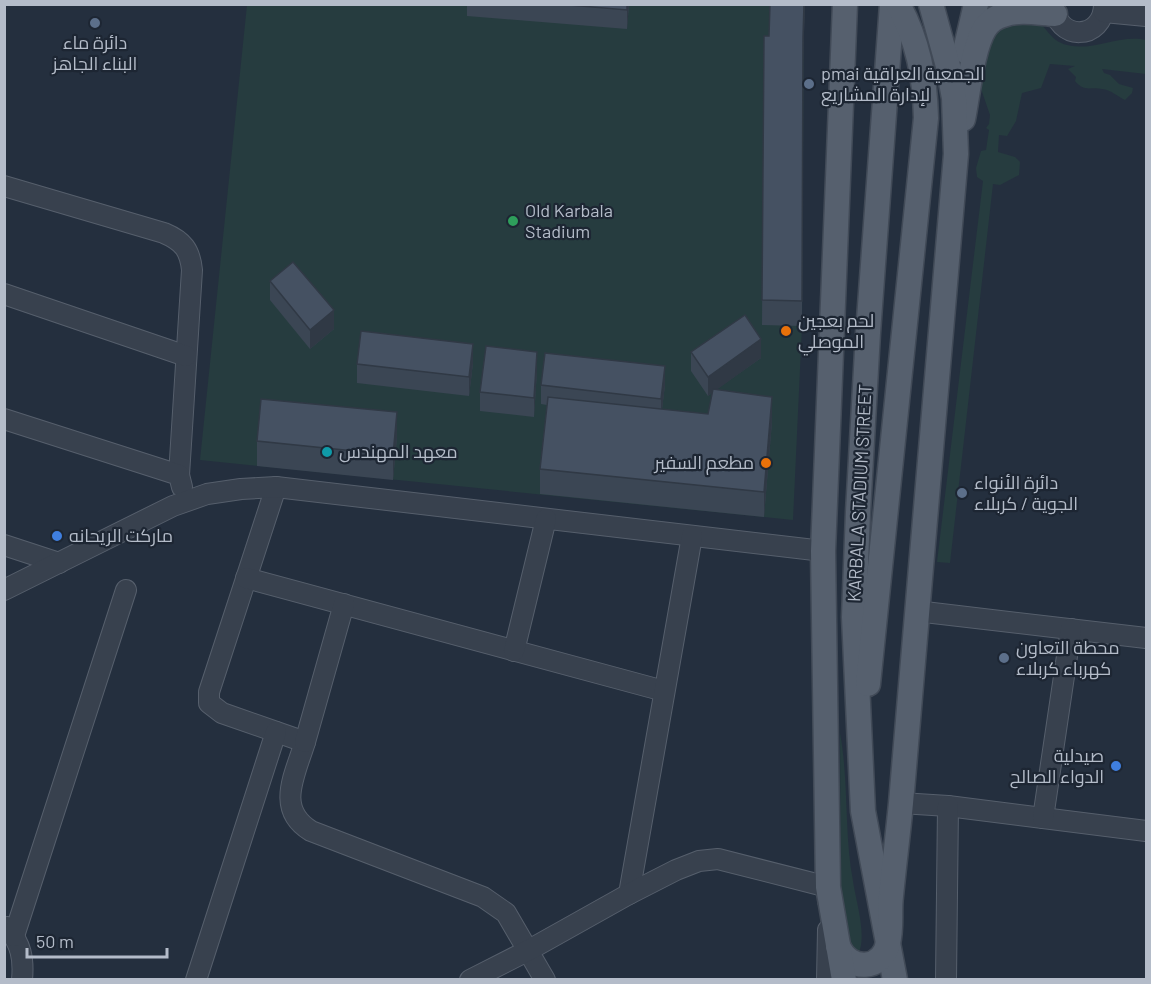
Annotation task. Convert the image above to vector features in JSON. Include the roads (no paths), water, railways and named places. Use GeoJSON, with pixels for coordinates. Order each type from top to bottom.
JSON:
{"type":"FeatureCollection","features":[{"type":"Feature","properties":{"kind":"main road"},"geometry":{"type":"LineString","coordinates":[[835,4],[843,42]]}},
{"type":"Feature","properties":{"kind":"main road"},"geometry":{"type":"LineString","coordinates":[[843,42],[845,4]]}},
{"type":"Feature","properties":{"kind":"main road","name":"KARBALA STADIUM STREET"},"geometry":{"type":"LineString","coordinates":[[892,4],[858,512],[854,658],[863,811],[870,858],[895,980]]}},
{"type":"Feature","properties":{"kind":"main road"},"geometry":{"type":"LineString","coordinates":[[862,789],[869,675],[926,118],[922,64],[917,46],[898,4]]}},
{"type":"Feature","properties":{"kind":"main road"},"geometry":{"type":"LineString","coordinates":[[931,4],[948,66],[956,116]]}},
{"type":"Feature","properties":{"kind":"main road"},"geometry":{"type":"LineString","coordinates":[[838,946],[842,955],[858,965],[877,960],[888,945],[956,154],[956,116],[966,41],[976,4]]}},
{"type":"Feature","properties":{"kind":"main road"},"geometry":{"type":"LineString","coordinates":[[956,154],[979,42],[985,28],[992,20],[1004,14],[1054,9]]}},
{"type":"Feature","properties":{"kind":"main road","name":"KARBALA STADIUM STREET"},"geometry":{"type":"LineString","coordinates":[[843,42],[824,551],[828,887],[844,980]]}},
{"type":"Feature","properties":{"kind":"street"},"geometry":{"type":"LineString","coordinates":[[1054,9],[1058,22],[1064,28],[1080,33],[1089,31],[1102,20],[1104,8],[1146,16]]}},
{"type":"Feature","properties":{"kind":"street"},"geometry":{"type":"LineString","coordinates":[[4,186],[164,233],[182,242],[190,256],[192,270],[179,475],[187,501]]}},
{"type":"Feature","properties":{"kind":"street"},"geometry":{"type":"LineString","coordinates":[[4,294],[186,356]]}},
{"type":"Feature","properties":{"kind":"street"},"geometry":{"type":"LineString","coordinates":[[4,419],[179,475]]}},
{"type":"Feature","properties":{"kind":"street"},"geometry":{"type":"LineString","coordinates":[[4,590],[173,506],[207,494],[276,487],[824,551]]}},
{"type":"Feature","properties":{"kind":"street"},"geometry":{"type":"LineString","coordinates":[[276,487],[208,698],[209,703],[217,711],[305,742]]}},
{"type":"Feature","properties":{"kind":"street"},"geometry":{"type":"LineString","coordinates":[[514,651],[546,519]]}},
{"type":"Feature","properties":{"kind":"street"},"geometry":{"type":"LineString","coordinates":[[629,894],[692,536]]}},
{"type":"Feature","properties":{"kind":"street"},"geometry":{"type":"LineString","coordinates":[[4,545],[59,563]]}},
{"type":"Feature","properties":{"kind":"street"},"geometry":{"type":"LineString","coordinates":[[246,578],[664,691]]}},
{"type":"Feature","properties":{"kind":"street"},"geometry":{"type":"LineString","coordinates":[[22,980],[24,961],[19,943],[9,931],[126,590]]}},
{"type":"Feature","properties":{"kind":"street"},"geometry":{"type":"LineString","coordinates":[[344,604],[292,787],[291,809],[298,822],[311,831],[483,897],[506,913],[545,980]]}},
{"type":"Feature","properties":{"kind":"street"},"geometry":{"type":"LineString","coordinates":[[916,611],[1146,638]]}},
{"type":"Feature","properties":{"kind":"street"},"geometry":{"type":"LineString","coordinates":[[1043,818],[1071,629]]}},
{"type":"Feature","properties":{"kind":"street"},"geometry":{"type":"LineString","coordinates":[[196,980],[276,732]]}},
{"type":"Feature","properties":{"kind":"street"},"geometry":{"type":"LineString","coordinates":[[901,803],[948,806],[1146,831]]}},
{"type":"Feature","properties":{"kind":"street"},"geometry":{"type":"LineString","coordinates":[[946,980],[948,806]]}},
{"type":"Feature","properties":{"kind":"street"},"geometry":{"type":"LineString","coordinates":[[470,980],[501,971],[529,950],[676,870],[699,861],[718,859],[828,887],[827,980]]}},
{"type":"Feature","properties":{"kind":"place","name":"دائرة ماء البناء الجاهز"},"geometry":{"type":"Point","coordinates":[95,23]}},
{"type":"Feature","properties":{"kind":"place","name":"pmai الجمعية العراقية لإدارة المشاريع"},"geometry":{"type":"Point","coordinates":[809,84]}},
{"type":"Feature","properties":{"kind":"place","name":"Old Karbala Stadium"},"geometry":{"type":"Point","coordinates":[513,221]}},
{"type":"Feature","properties":{"kind":"place","name":"لحم بعجين الموصلي"},"geometry":{"type":"Point","coordinates":[786,331]}},
{"type":"Feature","properties":{"kind":"place","name":"معهد المهندس"},"geometry":{"type":"Point","coordinates":[327,452]}},
{"type":"Feature","properties":{"kind":"place","name":"مطعم السفير"},"geometry":{"type":"Point","coordinates":[766,463]}},
{"type":"Feature","properties":{"kind":"place","name":"دائرة الأنواء الجوية / كربلاء"},"geometry":{"type":"Point","coordinates":[962,493]}},
{"type":"Feature","properties":{"kind":"place","name":"ماركت الريحانه"},"geometry":{"type":"Point","coordinates":[57,536]}},
{"type":"Feature","properties":{"kind":"place","name":"محطة التعاون كهرباء كربلاء"},"geometry":{"type":"Point","coordinates":[1004,658]}},
{"type":"Feature","properties":{"kind":"place","name":"صيدلية الدواء الصالح"},"geometry":{"type":"Point","coordinates":[1116,766]}}]}
